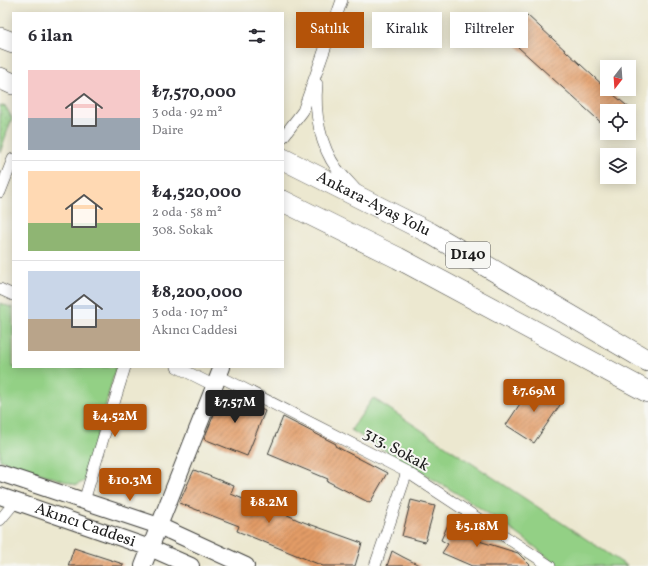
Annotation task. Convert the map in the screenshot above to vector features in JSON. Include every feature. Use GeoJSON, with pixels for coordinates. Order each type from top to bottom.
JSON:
{"type":"FeatureCollection","features":[{"type":"Feature","properties":{"kind":"highway"},"geometry":{"type":"LineString","coordinates":[[0,38],[12,43]]}},
{"type":"Feature","properties":{"kind":"highway"},"geometry":{"type":"LineString","coordinates":[[0,78],[12,84]]}},
{"type":"Feature","properties":{"kind":"highway","name":"Ankara-Ayaş Yolu"},"geometry":{"type":"LineString","coordinates":[[284,160],[430,233],[648,361]]}},
{"type":"Feature","properties":{"kind":"highway","name":"D140"},"geometry":{"type":"LineString","coordinates":[[284,201],[398,258],[648,392]]}},
{"type":"Feature","properties":{"kind":"street"},"geometry":{"type":"LineString","coordinates":[[284,135],[303,110],[318,72],[342,0]]}},
{"type":"Feature","properties":{"kind":"street"},"geometry":{"type":"LineString","coordinates":[[318,72],[316,98],[320,128],[326,150],[337,168],[364,200]]}},
{"type":"Feature","properties":{"kind":"street"},"geometry":{"type":"LineString","coordinates":[[0,192],[12,162]]}},
{"type":"Feature","properties":{"kind":"street"},"geometry":{"type":"LineString","coordinates":[[0,289],[12,295]]}},
{"type":"Feature","properties":{"kind":"street"},"geometry":{"type":"LineString","coordinates":[[84,501],[125,368]]}},
{"type":"Feature","properties":{"kind":"street","name":"313. Sokak"},"geometry":{"type":"LineString","coordinates":[[182,368],[219,376],[407,472],[550,566]]}},
{"type":"Feature","properties":{"kind":"street"},"geometry":{"type":"LineString","coordinates":[[143,566],[219,376]]}},
{"type":"Feature","properties":{"kind":"street"},"geometry":{"type":"LineString","coordinates":[[375,566],[407,472]]}},
{"type":"Feature","properties":{"kind":"street","name":"Akıncı Caddesi"},"geometry":{"type":"LineString","coordinates":[[0,474],[159,526],[246,566]]}},
{"type":"Feature","properties":{"kind":"street","name":"Akıncı Caddesi"},"geometry":{"type":"LineString","coordinates":[[0,496],[150,548],[191,566]]}},
{"type":"Feature","properties":{"kind":"street"},"geometry":{"type":"LineString","coordinates":[[0,520],[15,502]]}},
{"type":"Feature","properties":{"kind":"green space"},"geometry":{"type":"Polygon","coordinates":[[[0,105],[6,107],[12,118],[0,153],[0,105]]]}},
{"type":"Feature","properties":{"kind":"green space"},"geometry":{"type":"Polygon","coordinates":[[[0,303],[12,308],[12,368],[116,368],[85,481],[76,485],[0,460],[0,303]]]}},
{"type":"Feature","properties":{"kind":"green space"},"geometry":{"type":"Polygon","coordinates":[[[373,398],[627,566],[558,566],[534,546],[484,511],[351,430],[373,398]]]}},
{"type":"Feature","properties":{"kind":"building"},"geometry":{"type":"Polygon","coordinates":[[[528,16],[600,83],[600,96],[615,96],[625,104],[600,104],[600,122],[519,48],[528,48],[528,16]]]}},
{"type":"Feature","properties":{"kind":"building"},"geometry":{"type":"Polygon","coordinates":[[[533,384],[562,402],[534,443],[506,425],[533,384]]]}},
{"type":"Feature","properties":{"kind":"building"},"geometry":{"type":"Polygon","coordinates":[[[223,392],[265,411],[247,456],[204,439],[223,392]]]}},
{"type":"Feature","properties":{"kind":"building"},"geometry":{"type":"Polygon","coordinates":[[[283,417],[336,444],[335,446],[387,473],[370,503],[327,481],[328,479],[268,454],[283,417]]]}},
{"type":"Feature","properties":{"kind":"building"},"geometry":{"type":"Polygon","coordinates":[[[194,470],[234,486],[231,494],[248,501],[250,497],[298,520],[362,543],[355,566],[323,566],[237,531],[239,526],[179,503],[194,470]]]}},
{"type":"Feature","properties":{"kind":"building"},"geometry":{"type":"Polygon","coordinates":[[[411,500],[435,506],[425,542],[402,536],[411,500]]]}},
{"type":"Feature","properties":{"kind":"building"},"geometry":{"type":"Polygon","coordinates":[[[451,518],[469,526],[481,537],[479,541],[518,553],[531,566],[472,566],[442,553],[448,544],[441,540],[451,518]]]}},
{"type":"Feature","properties":{"kind":"building"},"geometry":{"type":"Polygon","coordinates":[[[74,548],[123,564],[123,566],[68,566],[74,548]]]}},
{"type":"Feature","properties":{"kind":"building"},"geometry":{"type":"Polygon","coordinates":[[[392,551],[403,557],[421,566],[387,566],[392,551]]]}}]}
